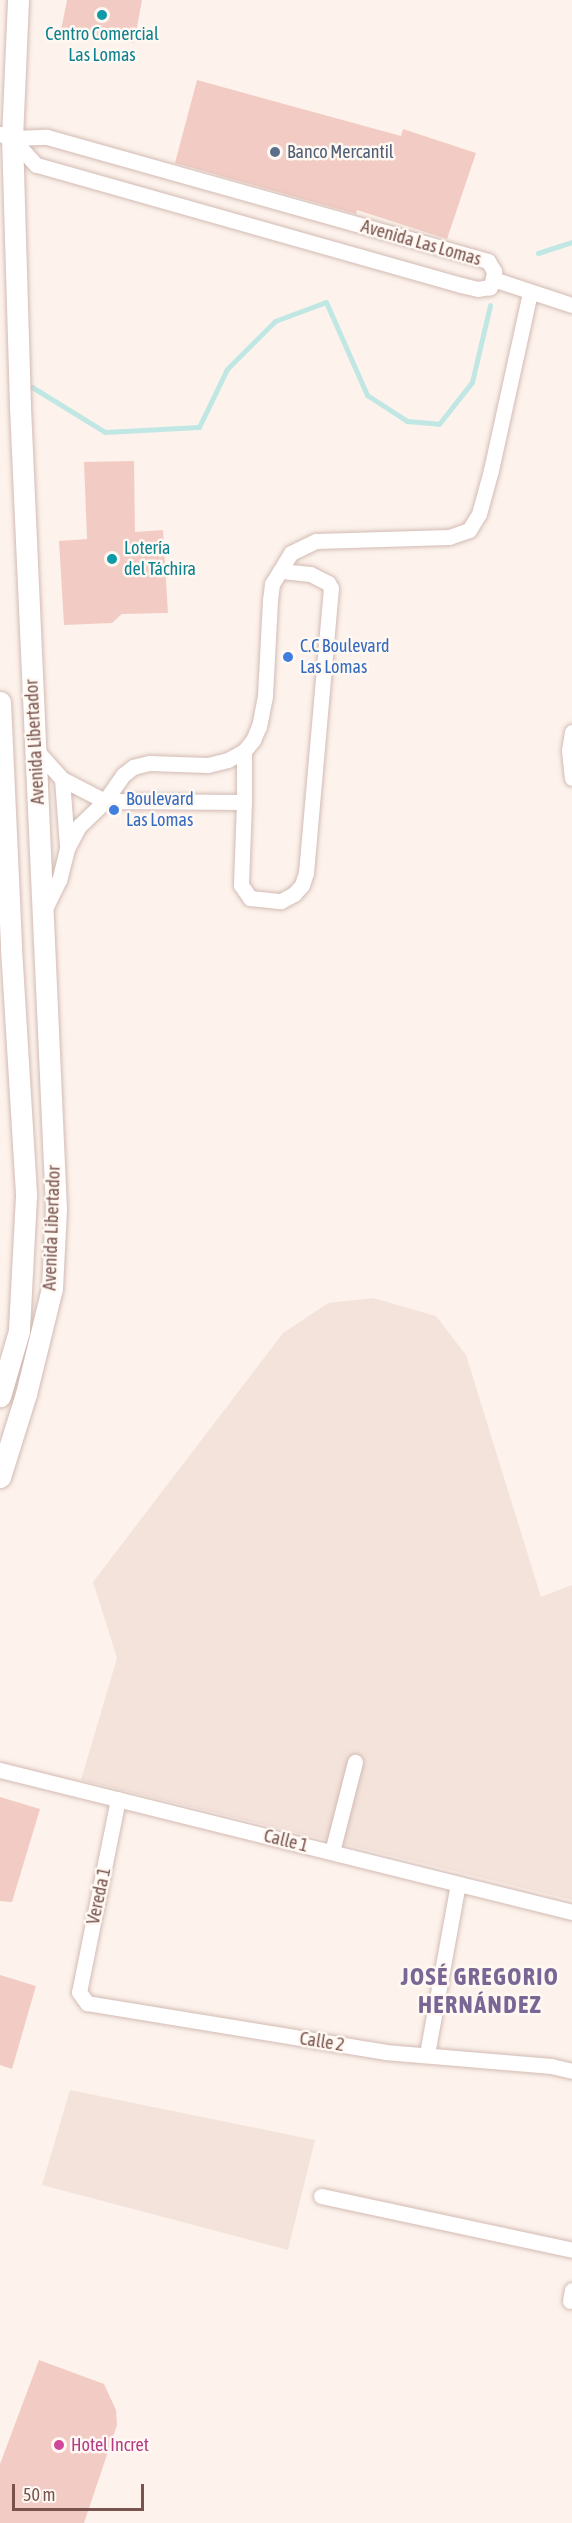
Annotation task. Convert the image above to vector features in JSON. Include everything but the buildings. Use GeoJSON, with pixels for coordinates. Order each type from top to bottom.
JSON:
{"type":"FeatureCollection","features":[{"type":"Feature","properties":{"kind":"main road","name":"Avenida Libertador"},"geometry":{"type":"LineString","coordinates":[[0,1477],[29,1383],[52,1288],[56,1209],[6,136],[18,0]]}},
{"type":"Feature","properties":{"kind":"main road","name":"Avenida Libertador"},"geometry":{"type":"LineString","coordinates":[[0,702],[10,948],[26,1196],[19,1331],[0,1396]]}},
{"type":"Feature","properties":{"kind":"street","name":"Avenida Las Lomas"},"geometry":{"type":"LineString","coordinates":[[6,136],[47,137],[488,261],[494,271],[493,279],[490,287],[478,289],[461,285],[36,165],[6,136]]}},
{"type":"Feature","properties":{"kind":"street"},"geometry":{"type":"LineString","coordinates":[[493,279],[572,305]]}},
{"type":"Feature","properties":{"kind":"street"},"geometry":{"type":"LineString","coordinates":[[42,914],[59,880],[67,849],[79,826],[105,801],[123,775],[133,767],[149,763],[208,765],[228,760],[244,751],[259,726],[265,696],[272,584],[291,553],[316,540],[449,537],[469,530],[479,514],[491,470],[530,292]]}},
{"type":"Feature","properties":{"kind":"street"},"geometry":{"type":"LineString","coordinates":[[244,751],[241,885],[250,898],[282,901],[294,894],[302,885],[306,873],[331,588],[328,583],[309,574],[280,571]]}},
{"type":"Feature","properties":{"kind":"street"},"geometry":{"type":"LineString","coordinates":[[572,732],[568,750],[572,778]]}},
{"type":"Feature","properties":{"kind":"street"},"geometry":{"type":"LineString","coordinates":[[36,750],[63,779],[105,801],[243,802]]}},
{"type":"Feature","properties":{"kind":"street"},"geometry":{"type":"LineString","coordinates":[[63,779],[67,849]]}},
{"type":"Feature","properties":{"kind":"street"},"geometry":{"type":"LineString","coordinates":[[332,1852],[355,1762]]}},
{"type":"Feature","properties":{"kind":"street","name":"Calle 1"},"geometry":{"type":"LineString","coordinates":[[0,1770],[572,1912]]}},
{"type":"Feature","properties":{"kind":"street","name":"Vereda 1"},"geometry":{"type":"LineString","coordinates":[[79,1992],[118,1799]]}},
{"type":"Feature","properties":{"kind":"street"},"geometry":{"type":"LineString","coordinates":[[427,2054],[458,1884]]}},
{"type":"Feature","properties":{"kind":"street","name":"Calle 2"},"geometry":{"type":"LineString","coordinates":[[79,1992],[87,2003],[96,2006],[386,2052],[427,2054],[572,2071]]}},
{"type":"Feature","properties":{"kind":"street"},"geometry":{"type":"LineString","coordinates":[[321,2196],[572,2250]]}},
{"type":"Feature","properties":{"kind":"shaded area"},"geometry":{"type":"Polygon","coordinates":[[[373,1298],[436,1316],[466,1355],[541,1597],[572,1585],[572,1900],[81,1780],[117,1658],[93,1582],[283,1333],[328,1303],[373,1298]]]}},
{"type":"Feature","properties":{"kind":"shaded area"},"geometry":{"type":"Polygon","coordinates":[[[70,2090],[315,2140],[288,2250],[42,2185],[70,2090]]]}},
{"type":"Feature","properties":{"kind":"waterway"},"geometry":{"type":"LineString","coordinates":[[538,253],[572,242]]}},
{"type":"Feature","properties":{"kind":"waterway"},"geometry":{"type":"LineString","coordinates":[[32,387],[105,432],[199,427],[227,369],[275,321],[326,302],[367,395],[407,421],[439,424],[472,382],[490,305]]}},
{"type":"Feature","properties":{"kind":"place","name":"Centro Comercial Las Lomas"},"geometry":{"type":"Point","coordinates":[102,15]}},
{"type":"Feature","properties":{"kind":"place","name":"Banco Mercantil"},"geometry":{"type":"Point","coordinates":[275,152]}},
{"type":"Feature","properties":{"kind":"place","name":"Lotería del Táchira"},"geometry":{"type":"Point","coordinates":[112,559]}},
{"type":"Feature","properties":{"kind":"place","name":"C.C Boulevard Las Lomas"},"geometry":{"type":"Point","coordinates":[288,657]}},
{"type":"Feature","properties":{"kind":"place","name":"Boulevard Las Lomas"},"geometry":{"type":"Point","coordinates":[114,810]}},
{"type":"Feature","properties":{"kind":"place","name":"Hotel Incret"},"geometry":{"type":"Point","coordinates":[59,2445]}},
{"type":"Feature","properties":{"kind":"district","name":"JOSÉ GREGORIO HERNÁNDEZ"},"geometry":{"type":"Point","coordinates":[480,1991]}}]}
